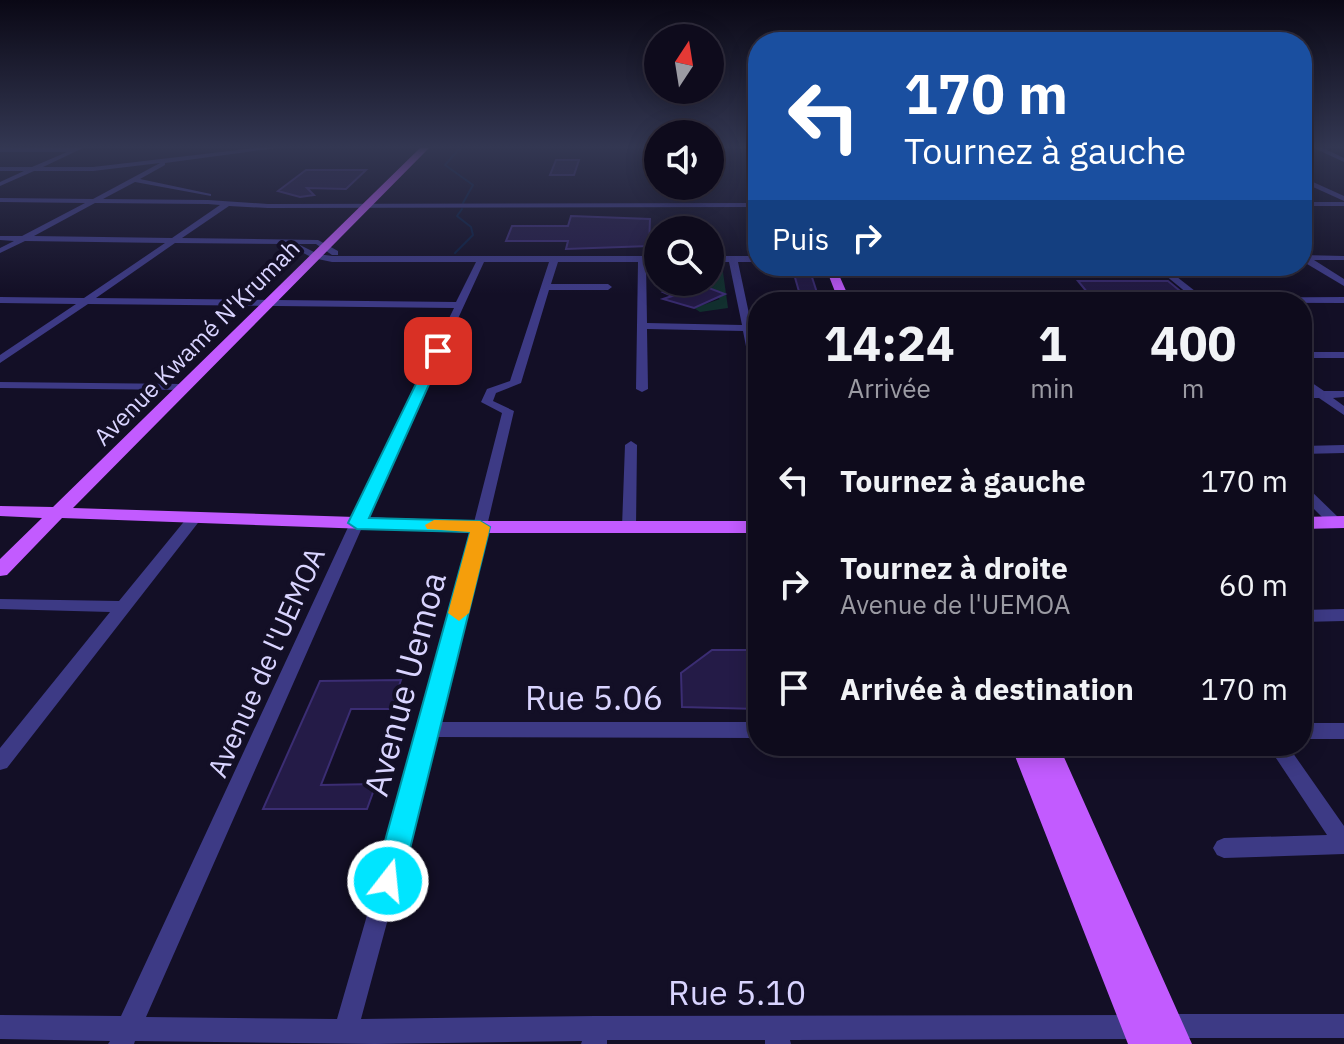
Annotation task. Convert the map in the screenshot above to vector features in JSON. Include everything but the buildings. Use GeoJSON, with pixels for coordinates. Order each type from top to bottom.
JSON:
{"type":"FeatureCollection","features":[{"type":"Feature","properties":{"kind":"main road","name":"Avenue Kwamé N'Krumah"},"geometry":{"type":"LineString","coordinates":[[0,570],[51,511],[313,249],[371,197]]}},
{"type":"Feature","properties":{"kind":"main road"},"geometry":{"type":"LineString","coordinates":[[0,511],[480,527],[748,527]]}},
{"type":"Feature","properties":{"kind":"main road","name":"Avenue Kwamé N'Krumah"},"geometry":{"type":"LineString","coordinates":[[0,552],[51,511]]}},
{"type":"Feature","properties":{"kind":"main road"},"geometry":{"type":"LineString","coordinates":[[1312,524],[1338,526]]}},
{"type":"Feature","properties":{"kind":"main road"},"geometry":{"type":"LineString","coordinates":[[1028,756],[1156,1035]]}},
{"type":"Feature","properties":{"kind":"main road"},"geometry":{"type":"LineString","coordinates":[[1051,756],[1156,1035]]}},
{"type":"Feature","properties":{"kind":"street"},"geometry":{"type":"LineString","coordinates":[[0,251],[100,197]]}},
{"type":"Feature","properties":{"kind":"street"},"geometry":{"type":"LineString","coordinates":[[210,197],[232,202]]}},
{"type":"Feature","properties":{"kind":"street"},"geometry":{"type":"LineString","coordinates":[[0,200],[362,206],[748,205]]}},
{"type":"Feature","properties":{"kind":"street"},"geometry":{"type":"LineString","coordinates":[[1312,203],[1344,201]]}},
{"type":"Feature","properties":{"kind":"street"},"geometry":{"type":"LineString","coordinates":[[0,360],[232,202]]}},
{"type":"Feature","properties":{"kind":"street"},"geometry":{"type":"LineString","coordinates":[[0,238],[287,242],[342,258],[642,259],[642,389]]}},
{"type":"Feature","properties":{"kind":"street"},"geometry":{"type":"LineString","coordinates":[[287,242],[313,249]]}},
{"type":"Feature","properties":{"kind":"street"},"geometry":{"type":"LineString","coordinates":[[1312,258],[1344,258]]}},
{"type":"Feature","properties":{"kind":"street"},"geometry":{"type":"LineString","coordinates":[[724,259],[748,259]]}},
{"type":"Feature","properties":{"kind":"street"},"geometry":{"type":"LineString","coordinates":[[733,259],[748,337]]}},
{"type":"Feature","properties":{"kind":"street","name":"Avenue de l'UEMOA"},"geometry":{"type":"LineString","coordinates":[[126,1035],[357,523],[481,260]]}},
{"type":"Feature","properties":{"kind":"street"},"geometry":{"type":"LineString","coordinates":[[554,260],[545,287],[608,287]]}},
{"type":"Feature","properties":{"kind":"street"},"geometry":{"type":"LineString","coordinates":[[1312,264],[1344,283]]}},
{"type":"Feature","properties":{"kind":"street"},"geometry":{"type":"LineString","coordinates":[[1171,276],[1191,292]]}},
{"type":"Feature","properties":{"kind":"street","name":"Avenue Uemoa"},"geometry":{"type":"LineString","coordinates":[[344,1038],[430,729],[508,411],[487,402],[489,393],[515,383],[545,287]]}},
{"type":"Feature","properties":{"kind":"street"},"geometry":{"type":"LineString","coordinates":[[0,300],[459,305]]}},
{"type":"Feature","properties":{"kind":"street"},"geometry":{"type":"LineString","coordinates":[[1312,300],[1344,300]]}},
{"type":"Feature","properties":{"kind":"street"},"geometry":{"type":"LineString","coordinates":[[644,326],[746,328]]}},
{"type":"Feature","properties":{"kind":"street"},"geometry":{"type":"LineString","coordinates":[[1312,355],[1344,355]]}},
{"type":"Feature","properties":{"kind":"street"},"geometry":{"type":"LineString","coordinates":[[0,385],[177,387]]}},
{"type":"Feature","properties":{"kind":"street"},"geometry":{"type":"LineString","coordinates":[[1312,387],[1344,412]]}},
{"type":"Feature","properties":{"kind":"street"},"geometry":{"type":"LineString","coordinates":[[1312,395],[1344,394]]}},
{"type":"Feature","properties":{"kind":"street"},"geometry":{"type":"LineString","coordinates":[[629,527],[631,445]]}},
{"type":"Feature","properties":{"kind":"street"},"geometry":{"type":"LineString","coordinates":[[1312,450],[1344,449]]}},
{"type":"Feature","properties":{"kind":"street"},"geometry":{"type":"LineString","coordinates":[[1312,500],[1338,526]]}},
{"type":"Feature","properties":{"kind":"street"},"geometry":{"type":"LineString","coordinates":[[0,762],[196,516]]}},
{"type":"Feature","properties":{"kind":"street"},"geometry":{"type":"LineString","coordinates":[[0,604],[124,607]]}},
{"type":"Feature","properties":{"kind":"street"},"geometry":{"type":"LineString","coordinates":[[1312,616],[1344,615]]}},
{"type":"Feature","properties":{"kind":"street","name":"Rue 5.06"},"geometry":{"type":"LineString","coordinates":[[430,729],[748,730]]}},
{"type":"Feature","properties":{"kind":"street"},"geometry":{"type":"LineString","coordinates":[[1312,731],[1344,731]]}},
{"type":"Feature","properties":{"kind":"street"},"geometry":{"type":"LineString","coordinates":[[1284,756],[1344,844]]}},
{"type":"Feature","properties":{"kind":"street"},"geometry":{"type":"LineString","coordinates":[[1224,848],[1344,844]]}},
{"type":"Feature","properties":{"kind":"street","name":"Rue 5.10"},"geometry":{"type":"LineString","coordinates":[[0,1027],[126,1035],[344,1038],[1156,1035],[1344,1026]]}},
{"type":"Feature","properties":{"kind":"green space"},"geometry":{"type":"Polygon","coordinates":[[[724,279],[728,308],[700,312],[694,308],[720,299],[717,297],[724,296],[724,279]]]}},
{"type":"Feature","properties":{"kind":"waterway"},"geometry":{"type":"LineString","coordinates":[[463,203],[466,197]]}},
{"type":"Feature","properties":{"kind":"waterway"},"geometry":{"type":"LineString","coordinates":[[455,253],[473,235],[471,227],[457,216],[462,209]]}},
{"type":"Feature","properties":{"kind":"slow traffic"},"geometry":{"type":"LineString","coordinates":[[434,525],[480,527],[459,613]]}},
{"type":"Feature","properties":{"kind":"route"},"geometry":{"type":"LineString","coordinates":[[388,881],[430,729],[480,527],[357,523],[438,351]]}}]}
